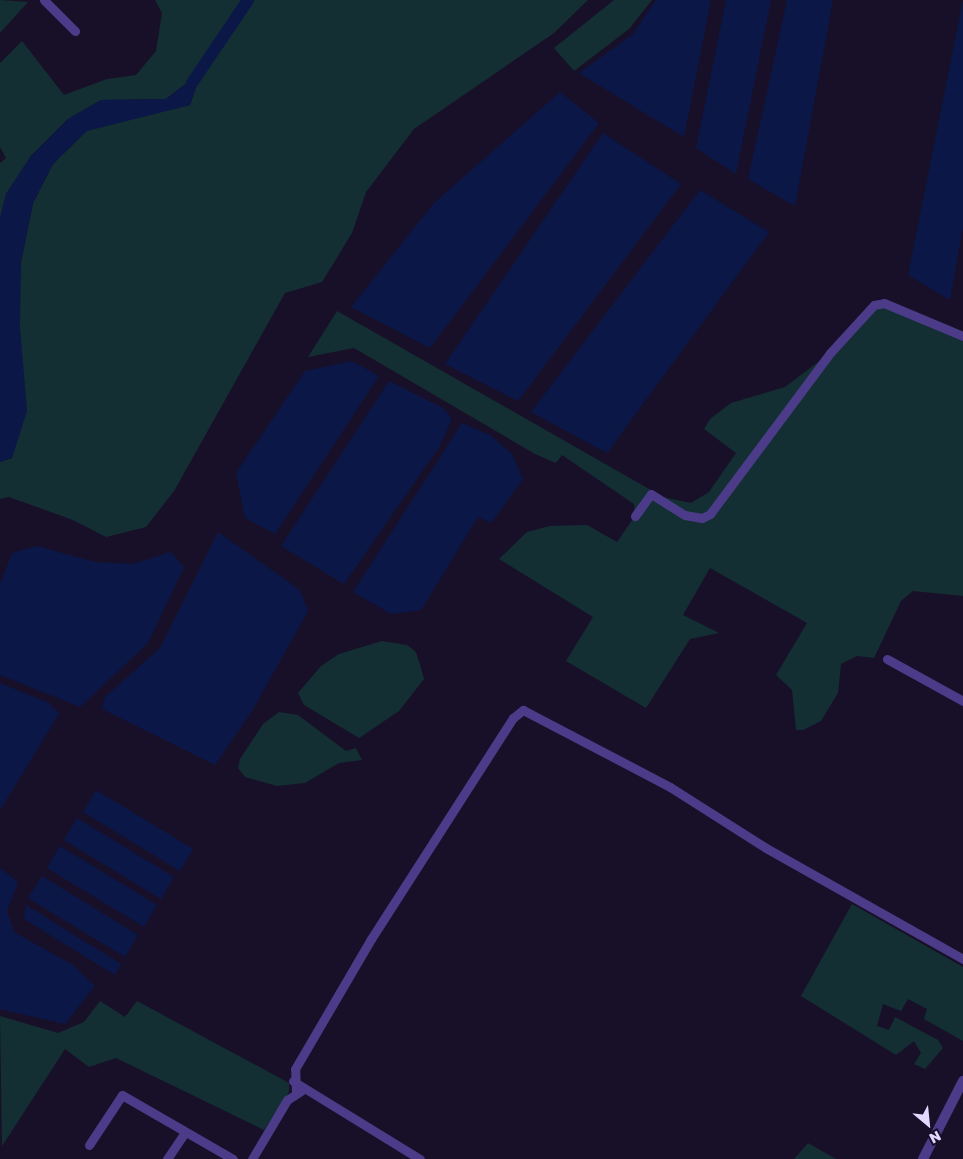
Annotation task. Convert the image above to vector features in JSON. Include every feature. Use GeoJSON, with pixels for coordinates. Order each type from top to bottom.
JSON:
{"type":"FeatureCollection","features":[{"type":"Feature","properties":{"kind":"street"},"geometry":{"type":"LineString","coordinates":[[44,0],[75,31]]}},
{"type":"Feature","properties":{"kind":"street"},"geometry":{"type":"LineString","coordinates":[[635,516],[651,494],[685,515],[710,514],[835,346],[874,305],[884,304],[963,336]]}},
{"type":"Feature","properties":{"kind":"street"},"geometry":{"type":"LineString","coordinates":[[887,659],[963,701]]}},
{"type":"Feature","properties":{"kind":"street"},"geometry":{"type":"LineString","coordinates":[[296,1093],[293,1081],[295,1069],[370,939],[514,718],[527,710],[670,787],[766,848],[963,959]]}},
{"type":"Feature","properties":{"kind":"street"},"geometry":{"type":"LineString","coordinates":[[293,1081],[420,1159]]}},
{"type":"Feature","properties":{"kind":"street"},"geometry":{"type":"LineString","coordinates":[[923,1159],[963,1081]]}},
{"type":"Feature","properties":{"kind":"street"},"geometry":{"type":"LineString","coordinates":[[252,1159],[296,1093],[306,1090]]}},
{"type":"Feature","properties":{"kind":"street"},"geometry":{"type":"LineString","coordinates":[[89,1145],[122,1094],[233,1159]]}},
{"type":"Feature","properties":{"kind":"street"},"geometry":{"type":"LineString","coordinates":[[167,1159],[185,1132]]}},
{"type":"Feature","properties":{"kind":"green space"},"geometry":{"type":"Polygon","coordinates":[[[0,0],[28,2],[0,33],[0,0]]]}},
{"type":"Feature","properties":{"kind":"green space"},"geometry":{"type":"Polygon","coordinates":[[[155,0],[588,0],[554,33],[414,129],[366,192],[352,233],[322,282],[285,293],[174,491],[146,527],[106,537],[73,520],[9,497],[0,499],[0,462],[12,458],[21,262],[33,203],[53,164],[87,130],[190,105],[201,72],[166,99],[101,100],[68,119],[31,156],[6,194],[0,218],[0,163],[6,158],[0,147],[0,63],[22,41],[64,95],[107,79],[136,75],[156,51],[162,13],[155,0]]]}},
{"type":"Feature","properties":{"kind":"green space"},"geometry":{"type":"Polygon","coordinates":[[[614,0],[652,0],[629,29],[574,71],[554,48],[614,0]]]}},
{"type":"Feature","properties":{"kind":"green space"},"geometry":{"type":"Polygon","coordinates":[[[884,303],[963,336],[963,596],[913,591],[901,601],[874,658],[857,656],[841,664],[838,693],[821,721],[803,730],[796,730],[792,690],[776,675],[807,623],[710,568],[683,615],[719,633],[690,639],[646,708],[566,661],[593,617],[499,559],[527,532],[550,526],[587,525],[617,542],[635,516],[634,504],[562,455],[556,463],[535,454],[354,348],[308,357],[337,311],[663,497],[691,503],[709,492],[736,453],[704,429],[710,419],[731,403],[785,387],[830,353],[853,324],[884,303]]]}},
{"type":"Feature","properties":{"kind":"green space"},"geometry":{"type":"Polygon","coordinates":[[[382,641],[407,645],[416,652],[424,679],[399,711],[359,738],[304,705],[298,693],[321,666],[339,654],[382,641]]]}},
{"type":"Feature","properties":{"kind":"green space"},"geometry":{"type":"Polygon","coordinates":[[[279,712],[298,715],[346,751],[356,748],[362,760],[339,763],[305,783],[277,786],[245,777],[238,768],[240,759],[263,724],[279,712]]]}},
{"type":"Feature","properties":{"kind":"green space"},"geometry":{"type":"Polygon","coordinates":[[[852,904],[963,967],[963,1041],[924,1019],[927,1009],[908,999],[901,1011],[883,1004],[877,1026],[889,1030],[895,1017],[938,1040],[943,1048],[925,1069],[914,1064],[921,1053],[914,1041],[896,1055],[801,996],[852,904]]]}},
{"type":"Feature","properties":{"kind":"green space"},"geometry":{"type":"Polygon","coordinates":[[[100,1001],[125,1017],[137,1001],[289,1083],[289,1092],[264,1130],[116,1058],[89,1067],[65,1049],[2,1146],[0,1016],[58,1033],[84,1022],[100,1001]]]}},
{"type":"Feature","properties":{"kind":"green space"},"geometry":{"type":"Polygon","coordinates":[[[808,1143],[836,1159],[794,1159],[808,1143]]]}},
{"type":"Feature","properties":{"kind":"shaded area"},"geometry":{"type":"Polygon","coordinates":[[[656,0],[711,0],[684,137],[579,73],[633,34],[656,0]]]}},
{"type":"Feature","properties":{"kind":"shaded area"},"geometry":{"type":"Polygon","coordinates":[[[726,0],[771,0],[736,174],[696,148],[726,0]]]}},
{"type":"Feature","properties":{"kind":"shaded area"},"geometry":{"type":"Polygon","coordinates":[[[787,0],[833,0],[795,206],[748,179],[787,0]]]}},
{"type":"Feature","properties":{"kind":"shaded area"},"geometry":{"type":"Polygon","coordinates":[[[963,0],[963,227],[950,300],[908,275],[963,0]]]}},
{"type":"Feature","properties":{"kind":"shaded area"},"geometry":{"type":"Polygon","coordinates":[[[202,71],[190,105],[87,131],[53,164],[33,203],[21,262],[20,327],[27,411],[12,458],[0,462],[0,218],[6,194],[31,156],[68,119],[101,100],[166,99],[202,71]]]}},
{"type":"Feature","properties":{"kind":"shaded area"},"geometry":{"type":"Polygon","coordinates":[[[560,92],[599,123],[430,348],[351,307],[434,203],[560,92]]]}},
{"type":"Feature","properties":{"kind":"shaded area"},"geometry":{"type":"Polygon","coordinates":[[[603,133],[681,184],[518,401],[445,364],[603,133]]]}},
{"type":"Feature","properties":{"kind":"shaded area"},"geometry":{"type":"Polygon","coordinates":[[[700,190],[769,232],[607,453],[531,412],[700,190]]]}},
{"type":"Feature","properties":{"kind":"shaded area"},"geometry":{"type":"Polygon","coordinates":[[[352,361],[379,376],[275,534],[245,518],[236,473],[305,371],[352,361]]]}},
{"type":"Feature","properties":{"kind":"shaded area"},"geometry":{"type":"Polygon","coordinates":[[[389,381],[443,408],[452,419],[440,446],[344,584],[281,546],[389,381]]]}},
{"type":"Feature","properties":{"kind":"shaded area"},"geometry":{"type":"Polygon","coordinates":[[[462,423],[490,435],[512,454],[523,479],[491,523],[478,517],[421,610],[391,614],[353,592],[462,423]]]}},
{"type":"Feature","properties":{"kind":"shaded area"},"geometry":{"type":"Polygon","coordinates":[[[218,532],[300,590],[308,611],[252,711],[215,765],[102,709],[105,697],[160,648],[218,532]]]}},
{"type":"Feature","properties":{"kind":"shaded area"},"geometry":{"type":"Polygon","coordinates":[[[37,546],[95,562],[132,564],[171,552],[184,567],[148,643],[80,707],[0,675],[0,584],[12,553],[37,546]]]}},
{"type":"Feature","properties":{"kind":"shaded area"},"geometry":{"type":"Polygon","coordinates":[[[0,683],[49,703],[59,714],[0,810],[0,683]]]}},
{"type":"Feature","properties":{"kind":"shaded area"},"geometry":{"type":"Polygon","coordinates":[[[96,790],[193,849],[180,871],[83,812],[96,790]]]}},
{"type":"Feature","properties":{"kind":"shaded area"},"geometry":{"type":"Polygon","coordinates":[[[77,818],[174,877],[161,899],[64,840],[77,818]]]}},
{"type":"Feature","properties":{"kind":"shaded area"},"geometry":{"type":"Polygon","coordinates":[[[60,846],[157,905],[144,927],[47,868],[60,846]]]}},
{"type":"Feature","properties":{"kind":"shaded area"},"geometry":{"type":"Polygon","coordinates":[[[0,868],[18,882],[7,911],[14,932],[73,965],[95,986],[65,1024],[0,1009],[0,868]]]}},
{"type":"Feature","properties":{"kind":"shaded area"},"geometry":{"type":"Polygon","coordinates":[[[42,876],[138,935],[125,957],[28,898],[42,876]]]}},
{"type":"Feature","properties":{"kind":"shaded area"},"geometry":{"type":"Polygon","coordinates":[[[26,905],[121,964],[115,975],[24,919],[26,905]]]}},
{"type":"Feature","properties":{"kind":"waterway"},"geometry":{"type":"LineString","coordinates":[[192,83],[248,0]]}}]}
